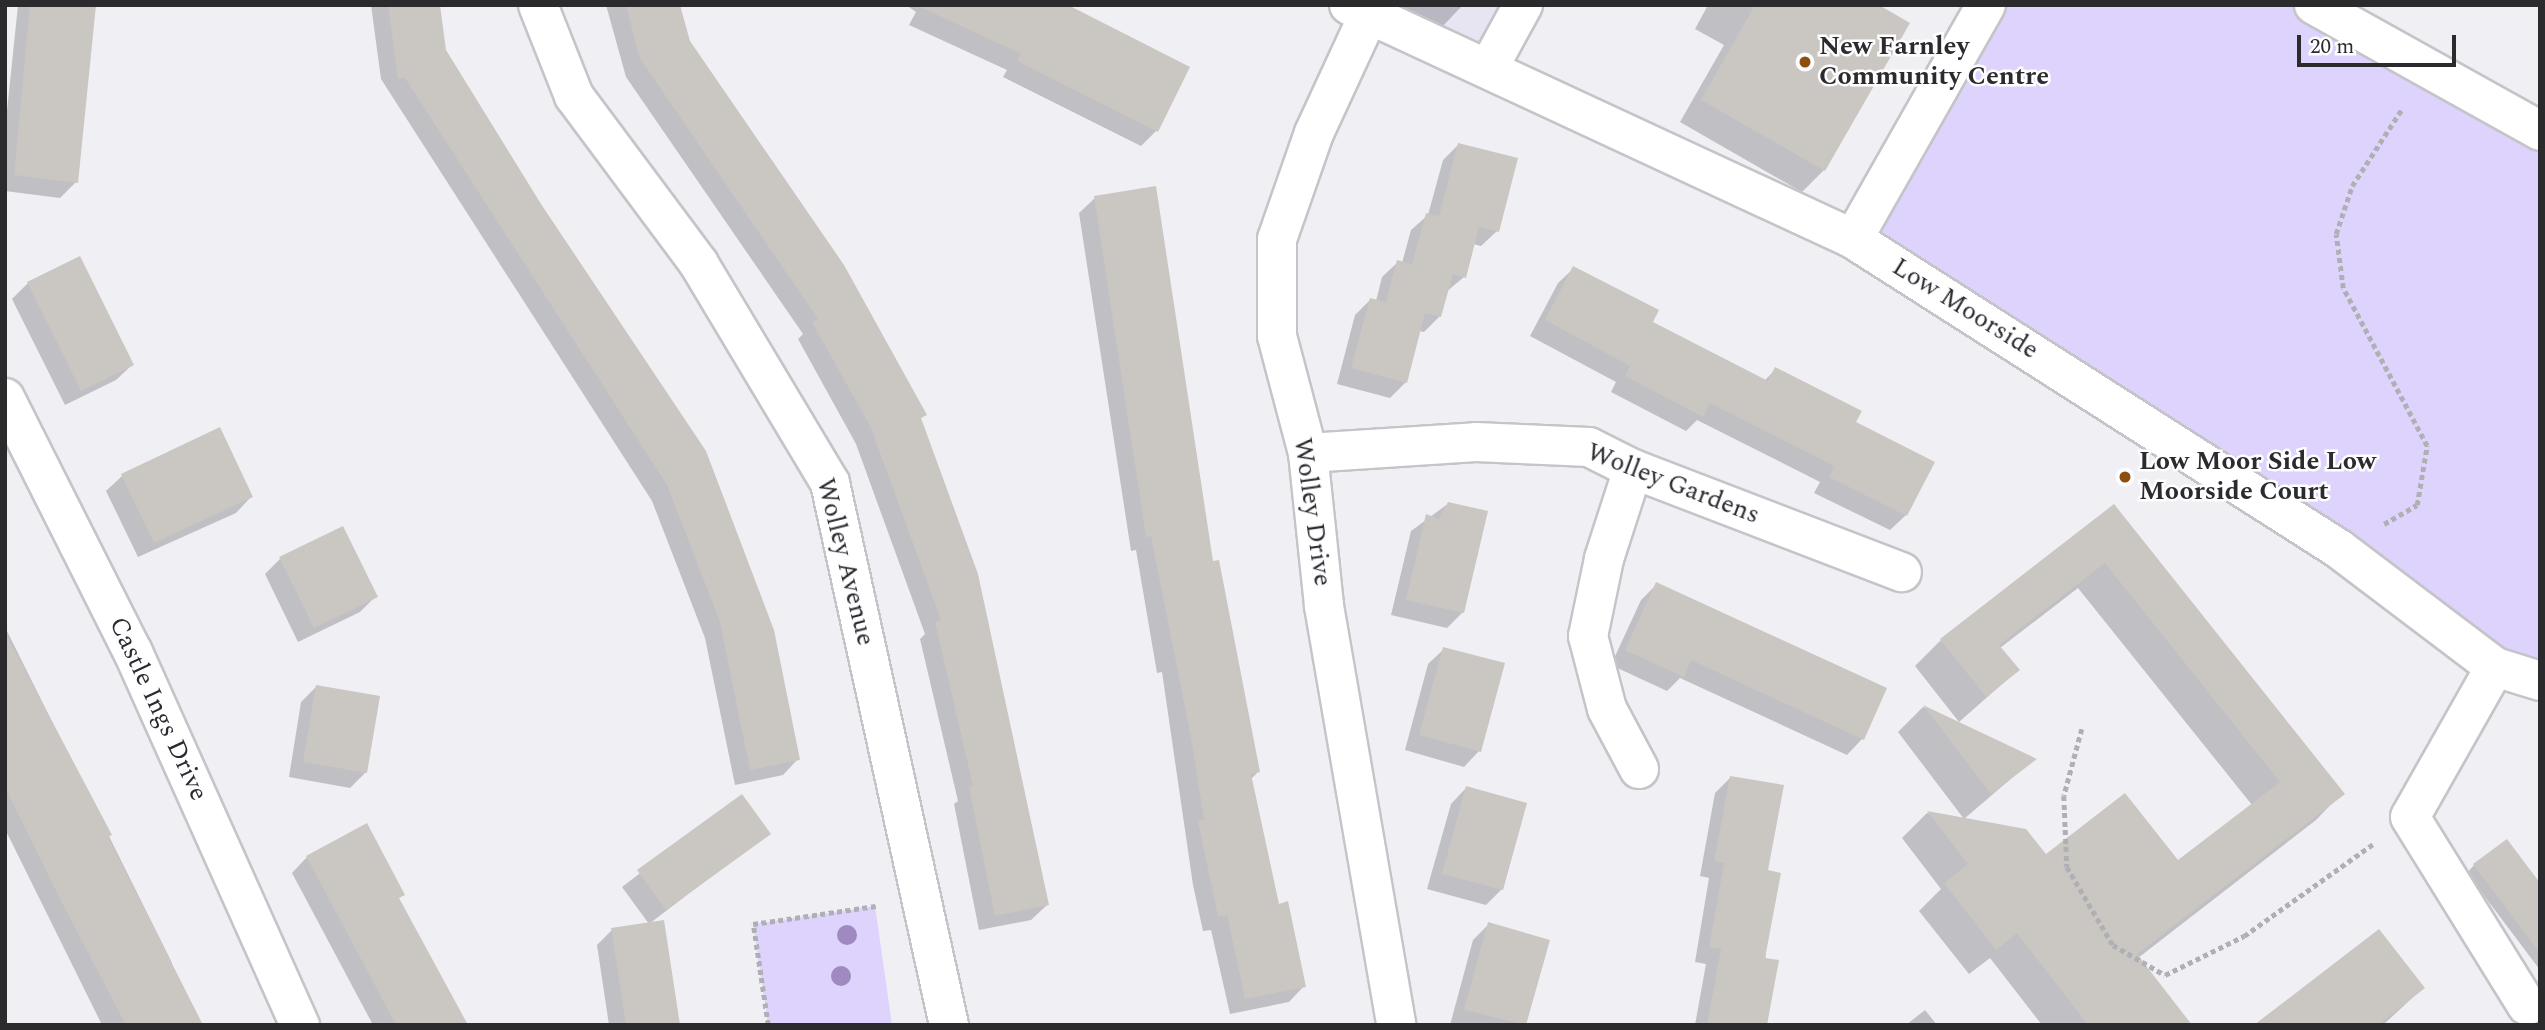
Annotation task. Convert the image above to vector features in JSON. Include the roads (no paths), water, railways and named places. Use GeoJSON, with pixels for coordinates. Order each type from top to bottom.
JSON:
{"type":"FeatureCollection","features":[{"type":"Feature","properties":{"kind":"street","name":"Wolley Avenue"},"geometry":{"type":"LineString","coordinates":[[538,5],[574,96],[699,264],[830,483],[949,1025]]}},
{"type":"Feature","properties":{"kind":"street"},"geometry":{"type":"LineString","coordinates":[[1489,67],[1523,5]]}},
{"type":"Feature","properties":{"kind":"street"},"geometry":{"type":"LineString","coordinates":[[1853,239],[1986,5]]}},
{"type":"Feature","properties":{"kind":"street"},"geometry":{"type":"LineString","coordinates":[[2314,5],[2540,131]]}},
{"type":"Feature","properties":{"kind":"street","name":"Low Moorside"},"geometry":{"type":"LineString","coordinates":[[1359,10],[1489,67],[1853,239],[2339,549],[2495,667],[2540,681]]}},
{"type":"Feature","properties":{"kind":"street","name":"Wolley Drive"},"geometry":{"type":"LineString","coordinates":[[1359,10],[1277,239],[1277,336],[1308,453],[1324,606],[1396,1025]]}},
{"type":"Feature","properties":{"kind":"street","name":"Castle Ings Drive"},"geometry":{"type":"LineString","coordinates":[[5,398],[133,652],[300,1025]]}},
{"type":"Feature","properties":{"kind":"street","name":"Wolley Gardens"},"geometry":{"type":"LineString","coordinates":[[1308,453],[1476,442],[1589,447],[1633,469],[1902,572]]}},
{"type":"Feature","properties":{"kind":"street"},"geometry":{"type":"LineString","coordinates":[[1633,469],[1604,559],[1588,636],[1607,709],[1639,769]]}},
{"type":"Feature","properties":{"kind":"street"},"geometry":{"type":"LineString","coordinates":[[2495,667],[2410,817],[2527,1006]]}},
{"type":"Feature","properties":{"kind":"place","name":"New Farnley Community Centre"},"geometry":{"type":"Point","coordinates":[1805,62]}},
{"type":"Feature","properties":{"kind":"place","name":"Low Moor Side Low Moorside Court"},"geometry":{"type":"Point","coordinates":[2125,477]}}]}
